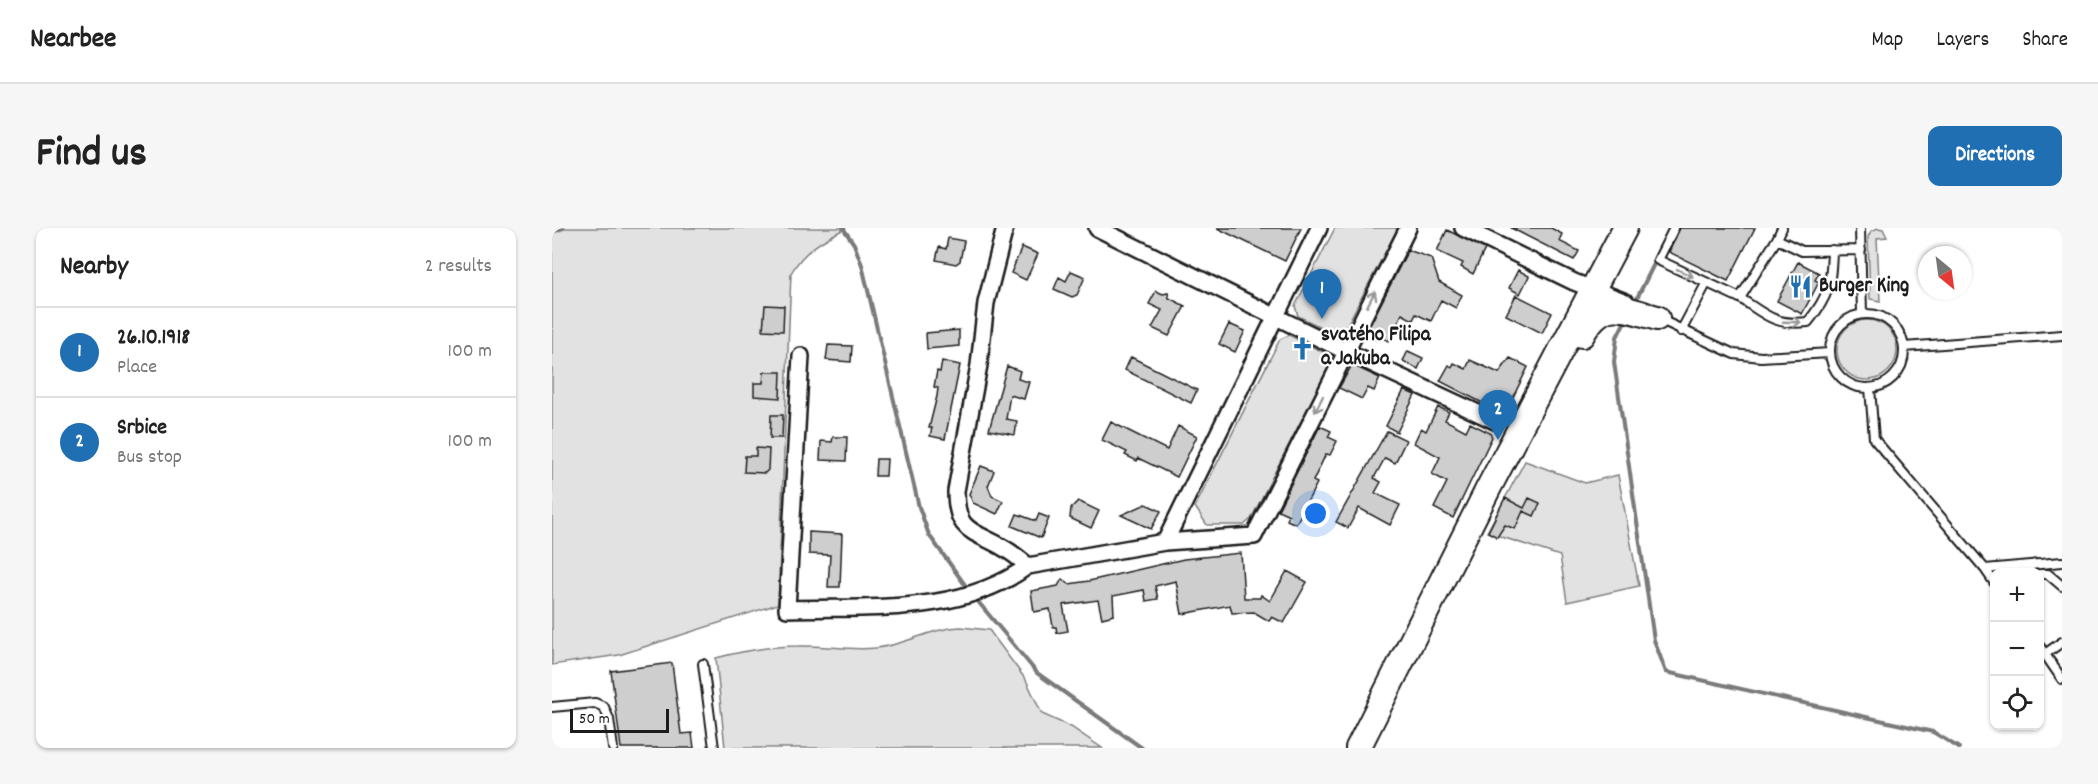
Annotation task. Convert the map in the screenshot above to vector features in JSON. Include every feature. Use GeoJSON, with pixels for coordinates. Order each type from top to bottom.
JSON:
{"type":"FeatureCollection","features":[{"type":"Feature","properties":{"kind":"main road"},"geometry":{"type":"LineString","coordinates":[[1358,748],[1514,440],[1625,228]]}},
{"type":"Feature","properties":{"kind":"main road"},"geometry":{"type":"LineString","coordinates":[[1514,440],[1547,399],[1589,322],[1596,314],[1613,308],[1641,309]]}},
{"type":"Feature","properties":{"kind":"street"},"geometry":{"type":"LineString","coordinates":[[1005,228],[986,303],[956,491],[956,509],[968,531],[1003,547],[1028,566]]}},
{"type":"Feature","properties":{"kind":"street"},"geometry":{"type":"LineString","coordinates":[[1098,228],[1276,318],[1495,421]]}},
{"type":"Feature","properties":{"kind":"street"},"geometry":{"type":"LineString","coordinates":[[1165,542],[1319,228]]}},
{"type":"Feature","properties":{"kind":"street"},"geometry":{"type":"LineString","coordinates":[[801,356],[787,609],[928,604],[966,597],[1007,581],[1028,566],[1165,542],[1254,536],[1408,228]]}},
{"type":"Feature","properties":{"kind":"street"},"geometry":{"type":"LineString","coordinates":[[1463,228],[1641,309]]}},
{"type":"Feature","properties":{"kind":"lane"},"geometry":{"type":"LineString","coordinates":[[1674,228],[1658,260],[1740,298],[1769,317],[1788,324],[1808,322],[1818,310],[1831,284],[1832,250]]}},
{"type":"Feature","properties":{"kind":"lane"},"geometry":{"type":"LineString","coordinates":[[1740,298],[1782,228]]}},
{"type":"Feature","properties":{"kind":"lane"},"geometry":{"type":"LineString","coordinates":[[1860,228],[1862,314]]}},
{"type":"Feature","properties":{"kind":"lane"},"geometry":{"type":"LineString","coordinates":[[1777,239],[1802,251],[1861,250]]}},
{"type":"Feature","properties":{"kind":"lane"},"geometry":{"type":"LineString","coordinates":[[1682,331],[1706,284]]}},
{"type":"Feature","properties":{"kind":"lane"},"geometry":{"type":"LineString","coordinates":[[1641,309],[1682,331],[1734,354],[1761,357],[1830,353]]}},
{"type":"Feature","properties":{"kind":"lane"},"geometry":{"type":"LineString","coordinates":[[1862,314],[1886,318],[1901,336],[1904,347],[1899,370],[1891,379],[1870,388],[1858,387],[1839,376],[1830,353],[1834,333],[1841,324],[1862,314]]}},
{"type":"Feature","properties":{"kind":"lane"},"geometry":{"type":"LineString","coordinates":[[1904,347],[2062,335]]}},
{"type":"Feature","properties":{"kind":"lane"},"geometry":{"type":"LineString","coordinates":[[1870,388],[1874,439],[1990,576]]}},
{"type":"Feature","properties":{"kind":"lane"},"geometry":{"type":"LineString","coordinates":[[1985,569],[2062,562]]}},
{"type":"Feature","properties":{"kind":"lane"},"geometry":{"type":"LineString","coordinates":[[2017,566],[2021,568]]}},
{"type":"Feature","properties":{"kind":"lane"},"geometry":{"type":"LineString","coordinates":[[2044,574],[2048,574],[2062,586]]}},
{"type":"Feature","properties":{"kind":"lane"},"geometry":{"type":"LineString","coordinates":[[2062,642],[2045,654],[2062,679]]}},
{"type":"Feature","properties":{"kind":"lane"},"geometry":{"type":"LineString","coordinates":[[703,664],[714,748]]}},
{"type":"Feature","properties":{"kind":"lane"},"geometry":{"type":"LineString","coordinates":[[552,707],[595,703],[604,707],[609,719],[613,748]]}},
{"type":"Feature","properties":{"kind":"shaded area"},"geometry":{"type":"Polygon","coordinates":[[[552,228],[846,228],[822,241],[808,252],[791,273],[778,604],[619,655],[552,665],[552,228]]]}},
{"type":"Feature","properties":{"kind":"shaded area"},"geometry":{"type":"Polygon","coordinates":[[[1335,228],[1398,228],[1346,327],[1333,333],[1298,316],[1295,306],[1335,228]]]}},
{"type":"Feature","properties":{"kind":"shaded area"},"geometry":{"type":"Polygon","coordinates":[[[1878,228],[1883,229],[1887,237],[1877,238],[1880,301],[1870,299],[1868,237],[1871,231],[1878,228]]]}},
{"type":"Feature","properties":{"kind":"shaded area"},"geometry":{"type":"Polygon","coordinates":[[[1867,320],[1884,325],[1892,333],[1897,350],[1892,367],[1884,375],[1867,380],[1850,375],[1842,367],[1837,350],[1842,333],[1850,325],[1867,320]]]}},
{"type":"Feature","properties":{"kind":"shaded area"},"geometry":{"type":"Polygon","coordinates":[[[1289,335],[1325,353],[1331,362],[1251,519],[1244,525],[1207,525],[1195,507],[1280,339],[1289,335]]]}},
{"type":"Feature","properties":{"kind":"shaded area"},"geometry":{"type":"Polygon","coordinates":[[[1525,461],[1585,483],[1618,475],[1639,586],[1567,602],[1560,556],[1487,532],[1525,461]]]}},
{"type":"Feature","properties":{"kind":"shaded area"},"geometry":{"type":"Polygon","coordinates":[[[961,627],[989,630],[1026,680],[1042,714],[1071,727],[1102,748],[725,748],[716,658],[757,649],[788,646],[876,648],[898,644],[939,630],[961,627]]]}},
{"type":"Feature","properties":{"kind":"building"},"geometry":{"type":"Polygon","coordinates":[[[1217,228],[1301,228],[1285,261],[1217,228]]]}},
{"type":"Feature","properties":{"kind":"building"},"geometry":{"type":"Polygon","coordinates":[[[1511,228],[1551,228],[1562,234],[1559,241],[1579,251],[1574,260],[1511,228]]]}},
{"type":"Feature","properties":{"kind":"building"},"geometry":{"type":"Polygon","coordinates":[[[1680,228],[1755,228],[1728,281],[1669,252],[1680,228]]]}},
{"type":"Feature","properties":{"kind":"building"},"geometry":{"type":"Polygon","coordinates":[[[1447,230],[1485,249],[1473,274],[1461,267],[1463,263],[1437,251],[1447,230]]]}},
{"type":"Feature","properties":{"kind":"building"},"geometry":{"type":"Polygon","coordinates":[[[948,238],[964,241],[960,261],[956,264],[936,260],[939,247],[946,249],[948,238]]]}},
{"type":"Feature","properties":{"kind":"building"},"geometry":{"type":"Polygon","coordinates":[[[1022,247],[1038,254],[1026,280],[1011,273],[1022,247]]]}},
{"type":"Feature","properties":{"kind":"building"},"geometry":{"type":"Polygon","coordinates":[[[1408,250],[1431,258],[1439,282],[1462,295],[1456,308],[1441,300],[1431,321],[1416,314],[1413,320],[1402,314],[1389,341],[1378,336],[1376,340],[1365,335],[1408,250]]]}},
{"type":"Feature","properties":{"kind":"building"},"geometry":{"type":"Polygon","coordinates":[[[1798,262],[1819,273],[1815,280],[1819,282],[1802,314],[1777,301],[1798,262]]]}},
{"type":"Feature","properties":{"kind":"building"},"geometry":{"type":"Polygon","coordinates":[[[1518,270],[1529,276],[1520,294],[1509,288],[1518,270]]]}},
{"type":"Feature","properties":{"kind":"building"},"geometry":{"type":"Polygon","coordinates":[[[1071,271],[1085,277],[1077,295],[1072,297],[1054,289],[1059,277],[1066,281],[1071,271]]]}},
{"type":"Feature","properties":{"kind":"building"},"geometry":{"type":"Polygon","coordinates":[[[1156,291],[1163,294],[1168,293],[1169,298],[1185,306],[1169,336],[1152,328],[1162,310],[1149,304],[1156,291]]]}},
{"type":"Feature","properties":{"kind":"building"},"geometry":{"type":"Polygon","coordinates":[[[1516,295],[1552,313],[1542,333],[1506,315],[1516,295]]]}},
{"type":"Feature","properties":{"kind":"building"},"geometry":{"type":"Polygon","coordinates":[[[765,305],[784,306],[783,331],[763,330],[765,305]]]}},
{"type":"Feature","properties":{"kind":"building"},"geometry":{"type":"Polygon","coordinates":[[[1229,324],[1245,331],[1235,352],[1219,344],[1229,324]]]}},
{"type":"Feature","properties":{"kind":"building"},"geometry":{"type":"Polygon","coordinates":[[[959,330],[959,346],[927,349],[926,333],[959,330]]]}},
{"type":"Feature","properties":{"kind":"building"},"geometry":{"type":"Polygon","coordinates":[[[828,345],[852,346],[851,362],[826,360],[828,345]]]}},
{"type":"Feature","properties":{"kind":"building"},"geometry":{"type":"Polygon","coordinates":[[[1408,351],[1423,358],[1418,369],[1403,361],[1408,351]]]}},
{"type":"Feature","properties":{"kind":"building"},"geometry":{"type":"Polygon","coordinates":[[[1131,357],[1197,390],[1191,403],[1125,370],[1131,357]]]}},
{"type":"Feature","properties":{"kind":"building"},"geometry":{"type":"Polygon","coordinates":[[[1510,358],[1528,367],[1506,411],[1500,412],[1440,381],[1449,365],[1452,367],[1454,363],[1466,369],[1470,360],[1499,373],[1510,358]]]}},
{"type":"Feature","properties":{"kind":"building"},"geometry":{"type":"Polygon","coordinates":[[[942,361],[960,365],[945,439],[930,436],[932,428],[929,428],[937,396],[938,388],[934,387],[937,371],[940,372],[942,361]]]}},
{"type":"Feature","properties":{"kind":"building"},"geometry":{"type":"Polygon","coordinates":[[[1352,365],[1380,378],[1374,391],[1368,388],[1362,399],[1339,388],[1352,365]]]}},
{"type":"Feature","properties":{"kind":"building"},"geometry":{"type":"Polygon","coordinates":[[[1007,366],[1020,371],[1018,379],[1029,382],[1024,399],[1010,395],[1006,419],[1017,421],[1015,435],[989,430],[1007,366]]]}},
{"type":"Feature","properties":{"kind":"building"},"geometry":{"type":"Polygon","coordinates":[[[764,372],[781,372],[780,398],[754,396],[754,383],[763,383],[764,372]]]}},
{"type":"Feature","properties":{"kind":"building"},"geometry":{"type":"Polygon","coordinates":[[[1404,390],[1415,395],[1397,432],[1386,426],[1404,390]]]}},
{"type":"Feature","properties":{"kind":"building"},"geometry":{"type":"Polygon","coordinates":[[[1438,407],[1449,412],[1445,420],[1466,431],[1470,423],[1490,433],[1492,437],[1453,518],[1434,508],[1447,482],[1432,474],[1440,457],[1414,443],[1421,428],[1426,431],[1438,407]]]}},
{"type":"Feature","properties":{"kind":"building"},"geometry":{"type":"Polygon","coordinates":[[[771,415],[783,415],[782,438],[770,438],[771,415]]]}},
{"type":"Feature","properties":{"kind":"building"},"geometry":{"type":"Polygon","coordinates":[[[1111,422],[1167,450],[1178,426],[1197,436],[1177,477],[1138,458],[1137,461],[1125,455],[1127,452],[1102,440],[1111,422]]]}},
{"type":"Feature","properties":{"kind":"building"},"geometry":{"type":"Polygon","coordinates":[[[1320,426],[1331,431],[1328,437],[1337,441],[1330,455],[1326,454],[1313,481],[1317,483],[1296,524],[1287,520],[1289,515],[1278,510],[1320,426]]]}},
{"type":"Feature","properties":{"kind":"building"},"geometry":{"type":"Polygon","coordinates":[[[1387,431],[1406,440],[1395,463],[1385,458],[1374,478],[1381,482],[1375,493],[1400,505],[1390,525],[1359,508],[1348,528],[1336,522],[1387,431]]]}},
{"type":"Feature","properties":{"kind":"building"},"geometry":{"type":"Polygon","coordinates":[[[833,437],[847,437],[846,461],[820,460],[821,441],[832,442],[833,437]]]}},
{"type":"Feature","properties":{"kind":"building"},"geometry":{"type":"Polygon","coordinates":[[[756,448],[769,449],[768,470],[765,473],[744,472],[745,456],[756,456],[756,448]]]}},
{"type":"Feature","properties":{"kind":"building"},"geometry":{"type":"Polygon","coordinates":[[[876,459],[887,459],[886,476],[875,476],[876,459]]]}},
{"type":"Feature","properties":{"kind":"building"},"geometry":{"type":"Polygon","coordinates":[[[981,466],[994,471],[988,486],[992,496],[1003,501],[997,514],[973,503],[969,494],[981,466]]]}},
{"type":"Feature","properties":{"kind":"building"},"geometry":{"type":"Polygon","coordinates":[[[1505,498],[1524,508],[1529,498],[1540,503],[1534,516],[1523,511],[1515,529],[1505,525],[1497,537],[1488,532],[1505,498]]]}},
{"type":"Feature","properties":{"kind":"building"},"geometry":{"type":"Polygon","coordinates":[[[1078,501],[1099,511],[1091,528],[1070,518],[1071,508],[1078,501]]]}},
{"type":"Feature","properties":{"kind":"building"},"geometry":{"type":"Polygon","coordinates":[[[1146,504],[1161,511],[1151,529],[1121,515],[1146,504]]]}},
{"type":"Feature","properties":{"kind":"building"},"geometry":{"type":"Polygon","coordinates":[[[1017,514],[1036,521],[1039,514],[1049,518],[1041,538],[1012,526],[1017,514]]]}},
{"type":"Feature","properties":{"kind":"building"},"geometry":{"type":"Polygon","coordinates":[[[809,532],[842,534],[840,587],[828,587],[830,555],[809,554],[809,532]]]}},
{"type":"Feature","properties":{"kind":"building"},"geometry":{"type":"Polygon","coordinates":[[[1241,553],[1244,598],[1260,598],[1261,595],[1270,601],[1287,571],[1307,582],[1284,623],[1272,617],[1269,621],[1254,612],[1232,613],[1230,605],[1182,614],[1176,581],[1155,586],[1158,599],[1146,601],[1144,590],[1113,596],[1114,615],[1102,618],[1098,600],[1063,605],[1068,631],[1057,633],[1056,627],[1053,627],[1050,609],[1034,612],[1031,591],[1058,586],[1062,579],[1069,584],[1184,559],[1241,553]]]}},
{"type":"Feature","properties":{"kind":"building"},"geometry":{"type":"Polygon","coordinates":[[[672,663],[681,734],[692,733],[694,748],[621,748],[611,671],[672,663]]]}},
{"type":"Feature","properties":{"kind":"waterway"},"geometry":{"type":"LineString","coordinates":[[552,232],[563,228]]}},
{"type":"Feature","properties":{"kind":"waterway"},"geometry":{"type":"LineString","coordinates":[[843,228],[854,244],[862,265],[919,507],[929,535],[968,589]]}},
{"type":"Feature","properties":{"kind":"waterway"},"geometry":{"type":"LineString","coordinates":[[1634,304],[1656,260]]}},
{"type":"Feature","properties":{"kind":"waterway"},"geometry":{"type":"LineString","coordinates":[[1626,319],[1617,337],[1614,362],[1654,640],[1666,672],[1933,732],[1959,748]]}},
{"type":"Feature","properties":{"kind":"waterway"},"geometry":{"type":"LineString","coordinates":[[975,598],[1037,673],[1142,748]]}},
{"type":"Feature","properties":{"kind":"place","name":"Burger King"},"geometry":{"type":"Point","coordinates":[1801,287]}},
{"type":"Feature","properties":{"kind":"place","name":"26.10.1918"},"geometry":{"type":"Point","coordinates":[1322,319]}},
{"type":"Feature","properties":{"kind":"place","name":"svatého Filipa a Jakuba"},"geometry":{"type":"Point","coordinates":[1303,348]}},
{"type":"Feature","properties":{"kind":"place","name":"Srbice"},"geometry":{"type":"Point","coordinates":[1498,440]}}]}
